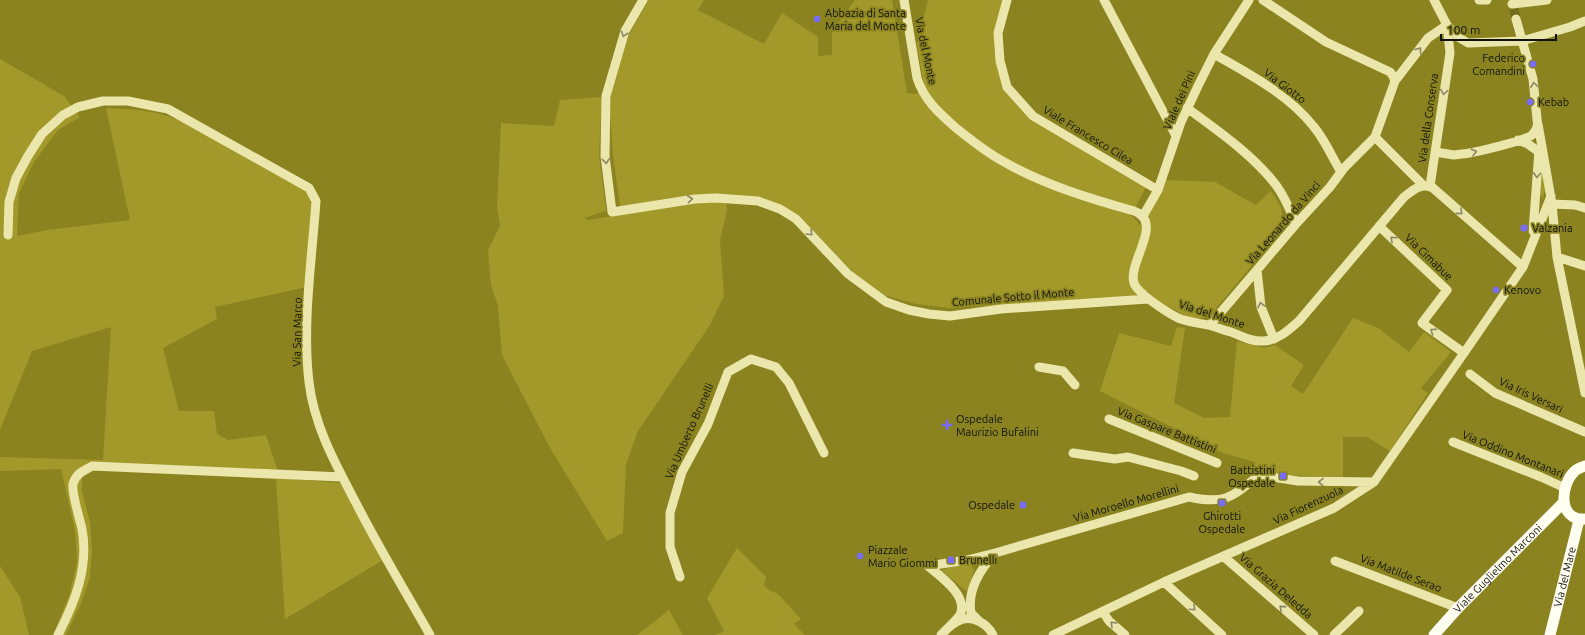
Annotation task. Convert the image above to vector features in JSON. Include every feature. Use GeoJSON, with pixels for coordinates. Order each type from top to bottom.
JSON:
{"type":"FeatureCollection","features":[{"type":"Feature","properties":{"kind":"main road"},"geometry":{"type":"LineString","coordinates":[[1582,520],[1569,514],[1563,503],[1565,488],[1574,473],[1585,466]]}},
{"type":"Feature","properties":{"kind":"main road","name":"Viale Guglielmo Marconi"},"geometry":{"type":"LineString","coordinates":[[1438,634],[1458,608],[1563,503]]}},
{"type":"Feature","properties":{"kind":"main road","name":"Via del Mare"},"geometry":{"type":"LineString","coordinates":[[1550,635],[1582,520]]}},
{"type":"Feature","properties":{"kind":"street","name":"Comunale Sotto il Monte"},"geometry":{"type":"LineString","coordinates":[[643,0],[624,31],[606,96],[605,156],[612,212],[695,199],[716,198],[758,201],[780,209],[796,220],[848,274],[886,302],[909,310],[929,314],[950,316],[1001,310],[1148,299]]}},
{"type":"Feature","properties":{"kind":"street","name":"Via del Monte"},"geometry":{"type":"LineString","coordinates":[[904,0],[917,78],[925,98],[940,114],[963,134],[1005,163],[1068,190],[1134,211],[1143,216],[1146,228],[1133,278],[1136,288],[1148,299],[1178,318],[1210,325],[1255,341],[1263,342],[1274,339],[1299,321],[1404,197],[1418,187],[1427,186]]}},
{"type":"Feature","properties":{"kind":"street","name":"Viale Francesco Cilea"},"geometry":{"type":"LineString","coordinates":[[1007,0],[998,33],[1000,61],[1007,87],[1032,116],[1158,190]]}},
{"type":"Feature","properties":{"kind":"street"},"geometry":{"type":"LineString","coordinates":[[1104,0],[1176,136]]}},
{"type":"Feature","properties":{"kind":"street","name":"Viale dei Pini"},"geometry":{"type":"LineString","coordinates":[[1143,216],[1158,190],[1187,108],[1214,54],[1249,0]]}},
{"type":"Feature","properties":{"kind":"street"},"geometry":{"type":"LineString","coordinates":[[1263,0],[1326,42],[1390,72],[1395,81]]}},
{"type":"Feature","properties":{"kind":"street"},"geometry":{"type":"LineString","coordinates":[[1434,0],[1447,25],[1458,37],[1468,43]]}},
{"type":"Feature","properties":{"kind":"street"},"geometry":{"type":"LineString","coordinates":[[1479,0],[1487,0]]}},
{"type":"Feature","properties":{"kind":"street"},"geometry":{"type":"LineString","coordinates":[[1512,4],[1547,0]]}},
{"type":"Feature","properties":{"kind":"street"},"geometry":{"type":"LineString","coordinates":[[1516,19],[1533,80],[1538,124],[1551,200],[1557,257],[1581,355],[1585,393]]}},
{"type":"Feature","properties":{"kind":"street"},"geometry":{"type":"LineString","coordinates":[[1450,53],[1455,46],[1468,43],[1522,41],[1585,21]]}},
{"type":"Feature","properties":{"kind":"street"},"geometry":{"type":"LineString","coordinates":[[1447,25],[1428,38],[1395,81],[1375,137],[1427,186],[1523,266]]}},
{"type":"Feature","properties":{"kind":"street","name":"Via della Conserva"},"geometry":{"type":"LineString","coordinates":[[1427,186],[1435,152],[1450,53],[1447,25]]}},
{"type":"Feature","properties":{"kind":"street","name":"Via Giotto"},"geometry":{"type":"LineString","coordinates":[[1214,54],[1285,98],[1306,117],[1322,138],[1341,172]]}},
{"type":"Feature","properties":{"kind":"street","name":"Via San Marco"},"geometry":{"type":"LineString","coordinates":[[8,235],[9,202],[16,178],[42,134],[63,115],[78,107],[103,101],[128,101],[168,109],[309,188],[316,200],[306,352],[314,412],[324,439],[342,477],[385,558],[430,635]]}},
{"type":"Feature","properties":{"kind":"street"},"geometry":{"type":"LineString","coordinates":[[1187,108],[1223,135],[1267,174],[1286,200],[1296,224]]}},
{"type":"Feature","properties":{"kind":"street"},"geometry":{"type":"LineString","coordinates":[[1435,152],[1454,155],[1462,154],[1518,140],[1534,133],[1538,124]]}},
{"type":"Feature","properties":{"kind":"street","name":"Via Fiorenzuola"},"geometry":{"type":"LineString","coordinates":[[1532,243],[1538,152],[1538,124]]}},
{"type":"Feature","properties":{"kind":"street","name":"Via Leonardo da Vinci"},"geometry":{"type":"LineString","coordinates":[[1210,325],[1296,224],[1330,187],[1341,172],[1375,137]]}},
{"type":"Feature","properties":{"kind":"street"},"geometry":{"type":"LineString","coordinates":[[1518,140],[1528,144],[1538,152]]}},
{"type":"Feature","properties":{"kind":"street"},"geometry":{"type":"LineString","coordinates":[[1535,197],[1544,212],[1554,237]]}},
{"type":"Feature","properties":{"kind":"street"},"geometry":{"type":"LineString","coordinates":[[1551,200],[1585,208]]}},
{"type":"Feature","properties":{"kind":"street","name":"Via Fiorenzuola"},"geometry":{"type":"LineString","coordinates":[[1053,635],[1164,582],[1334,508],[1374,482],[1464,354],[1523,266],[1544,212],[1551,200]]}},
{"type":"Feature","properties":{"kind":"street","name":"Via Cimabue"},"geometry":{"type":"LineString","coordinates":[[1379,226],[1448,290],[1422,323],[1464,354]]}},
{"type":"Feature","properties":{"kind":"street"},"geometry":{"type":"LineString","coordinates":[[1557,257],[1585,266]]}},
{"type":"Feature","properties":{"kind":"street"},"geometry":{"type":"LineString","coordinates":[[1258,270],[1261,307],[1274,339]]}},
{"type":"Feature","properties":{"kind":"street","name":"Via Umberto Brunelli"},"geometry":{"type":"LineString","coordinates":[[680,578],[670,547],[670,513],[682,472],[708,424],[728,372],[750,359],[776,367],[789,383],[816,440],[824,453]]}},
{"type":"Feature","properties":{"kind":"street"},"geometry":{"type":"LineString","coordinates":[[1039,367],[1064,371],[1074,385]]}},
{"type":"Feature","properties":{"kind":"street","name":"Via Iris Versari"},"geometry":{"type":"LineString","coordinates":[[1470,374],[1494,393],[1585,432]]}},
{"type":"Feature","properties":{"kind":"street","name":"Via Gaspare Battistini"},"geometry":{"type":"LineString","coordinates":[[1108,419],[1217,462]]}},
{"type":"Feature","properties":{"kind":"street","name":"Via Oddino Montanari"},"geometry":{"type":"LineString","coordinates":[[1453,442],[1565,488]]}},
{"type":"Feature","properties":{"kind":"street"},"geometry":{"type":"LineString","coordinates":[[1073,453],[1115,459],[1128,457],[1181,470],[1194,476]]}},
{"type":"Feature","properties":{"kind":"street"},"geometry":{"type":"LineString","coordinates":[[58,635],[73,604],[83,569],[83,531],[72,485],[78,473],[92,466],[342,477]]}},
{"type":"Feature","properties":{"kind":"street","name":"Via Moroello Morellini"},"geometry":{"type":"LineString","coordinates":[[965,601],[951,584],[928,566],[967,560],[995,553],[1189,498],[1205,501],[1226,499],[1242,490],[1259,475],[1298,481],[1374,482]]}},
{"type":"Feature","properties":{"kind":"street"},"geometry":{"type":"LineString","coordinates":[[940,635],[959,616],[977,577],[995,553]]}},
{"type":"Feature","properties":{"kind":"street","name":"Via Grazia Deledda"},"geometry":{"type":"LineString","coordinates":[[1223,556],[1312,634]]}},
{"type":"Feature","properties":{"kind":"street"},"geometry":{"type":"LineString","coordinates":[[967,560],[973,563],[976,568],[977,577]]}},
{"type":"Feature","properties":{"kind":"street","name":"Via Matilde Serao"},"geometry":{"type":"LineString","coordinates":[[1335,561],[1458,608]]}},
{"type":"Feature","properties":{"kind":"street"},"geometry":{"type":"LineString","coordinates":[[1164,582],[1222,635]]}},
{"type":"Feature","properties":{"kind":"street"},"geometry":{"type":"LineString","coordinates":[[965,601],[971,613],[988,628],[993,635]]}},
{"type":"Feature","properties":{"kind":"street"},"geometry":{"type":"LineString","coordinates":[[1334,635],[1359,611]]}},
{"type":"Feature","properties":{"kind":"street"},"geometry":{"type":"LineString","coordinates":[[1103,612],[1109,621],[1125,635]]}},
{"type":"Feature","properties":{"kind":"street"},"geometry":{"type":"LineString","coordinates":[[949,627],[959,620],[969,618],[979,621]]}},
{"type":"Feature","properties":{"kind":"shaded area"},"geometry":{"type":"Polygon","coordinates":[[[649,0],[704,0],[698,10],[764,44],[782,13],[818,37],[818,56],[832,55],[832,32],[855,0],[892,0],[907,93],[917,94],[924,87],[917,44],[928,0],[1004,0],[995,29],[994,49],[998,72],[1006,92],[1031,118],[1146,187],[1131,215],[1140,225],[1165,180],[1215,182],[1256,205],[1271,191],[1281,207],[1284,227],[1208,318],[1194,318],[1182,314],[1162,303],[1147,291],[1140,296],[949,308],[916,304],[884,295],[856,275],[805,222],[765,200],[620,207],[613,155],[610,113],[611,95],[629,35],[649,0]]]}},
{"type":"Feature","properties":{"kind":"shaded area"},"geometry":{"type":"Polygon","coordinates":[[[0,59],[64,96],[80,117],[58,130],[34,162],[19,193],[17,236],[47,230],[130,220],[106,108],[152,112],[179,120],[305,190],[312,202],[307,287],[215,307],[217,319],[163,348],[179,411],[214,411],[217,434],[228,440],[266,435],[278,472],[276,478],[340,483],[383,560],[285,619],[276,479],[98,469],[82,476],[82,491],[90,523],[92,552],[90,577],[82,601],[66,635],[53,635],[70,593],[77,561],[75,530],[61,469],[0,471],[0,457],[103,460],[111,327],[32,351],[0,430],[0,59]]]}},
{"type":"Feature","properties":{"kind":"shaded area"},"geometry":{"type":"Polygon","coordinates":[[[602,97],[599,155],[606,211],[584,218],[588,220],[695,203],[726,202],[727,211],[720,240],[724,296],[710,325],[638,431],[626,464],[623,533],[607,541],[550,448],[502,355],[498,306],[491,285],[488,250],[500,226],[497,207],[501,123],[554,126],[560,100],[602,97]]]}},
{"type":"Feature","properties":{"kind":"shaded area"},"geometry":{"type":"Polygon","coordinates":[[[1541,160],[1546,184],[1543,200],[1540,194],[1541,160]]]}},
{"type":"Feature","properties":{"kind":"shaded area"},"geometry":{"type":"Polygon","coordinates":[[[1353,318],[1378,328],[1409,352],[1424,332],[1451,352],[1421,388],[1428,393],[1390,451],[1367,437],[1343,437],[1343,477],[1287,475],[1254,469],[1255,462],[1223,453],[1100,391],[1119,333],[1171,346],[1177,327],[1185,328],[1174,403],[1204,418],[1230,417],[1237,341],[1264,348],[1275,345],[1304,365],[1291,386],[1303,394],[1353,318]]]}},
{"type":"Feature","properties":{"kind":"shaded area"},"geometry":{"type":"Polygon","coordinates":[[[737,548],[766,577],[764,585],[769,590],[778,594],[801,619],[794,624],[805,635],[716,635],[724,631],[707,598],[737,548]]]}},
{"type":"Feature","properties":{"kind":"shaded area"},"geometry":{"type":"Polygon","coordinates":[[[960,565],[971,565],[974,571],[968,590],[966,591],[941,570],[960,565]]]}},
{"type":"Feature","properties":{"kind":"shaded area"},"geometry":{"type":"Polygon","coordinates":[[[0,566],[20,597],[29,635],[0,635],[0,566]]]}},
{"type":"Feature","properties":{"kind":"shaded area"},"geometry":{"type":"Polygon","coordinates":[[[669,610],[683,635],[637,635],[669,610]]]}},
{"type":"Feature","properties":{"kind":"tunnel"},"geometry":{"type":"LineString","coordinates":[[1514,9],[1516,19]]}},
{"type":"Feature","properties":{"kind":"place","name":"Abbazia di Santa Maria del Monte"},"geometry":{"type":"Point","coordinates":[817,19]}},
{"type":"Feature","properties":{"kind":"place","name":"Federico Comandini"},"geometry":{"type":"Point","coordinates":[1533,64]}},
{"type":"Feature","properties":{"kind":"place","name":"Kebab"},"geometry":{"type":"Point","coordinates":[1530,102]}},
{"type":"Feature","properties":{"kind":"place","name":"Valzania"},"geometry":{"type":"Point","coordinates":[1524,228]}},
{"type":"Feature","properties":{"kind":"place","name":"Kenovo"},"geometry":{"type":"Point","coordinates":[1496,290]}},
{"type":"Feature","properties":{"kind":"place","name":"Ospedale Maurizio Bufalini"},"geometry":{"type":"Point","coordinates":[947,425]}},
{"type":"Feature","properties":{"kind":"place","name":"Battistini Ospedale"},"geometry":{"type":"Point","coordinates":[1283,476]}},
{"type":"Feature","properties":{"kind":"place","name":"Ghirotti Ospedale"},"geometry":{"type":"Point","coordinates":[1222,503]}},
{"type":"Feature","properties":{"kind":"place","name":"Ospedale"},"geometry":{"type":"Point","coordinates":[1023,505]}},
{"type":"Feature","properties":{"kind":"place","name":"Piazzale Mario Giommi"},"geometry":{"type":"Point","coordinates":[860,556]}},
{"type":"Feature","properties":{"kind":"place","name":"Brunelli"},"geometry":{"type":"Point","coordinates":[951,560]}}]}
